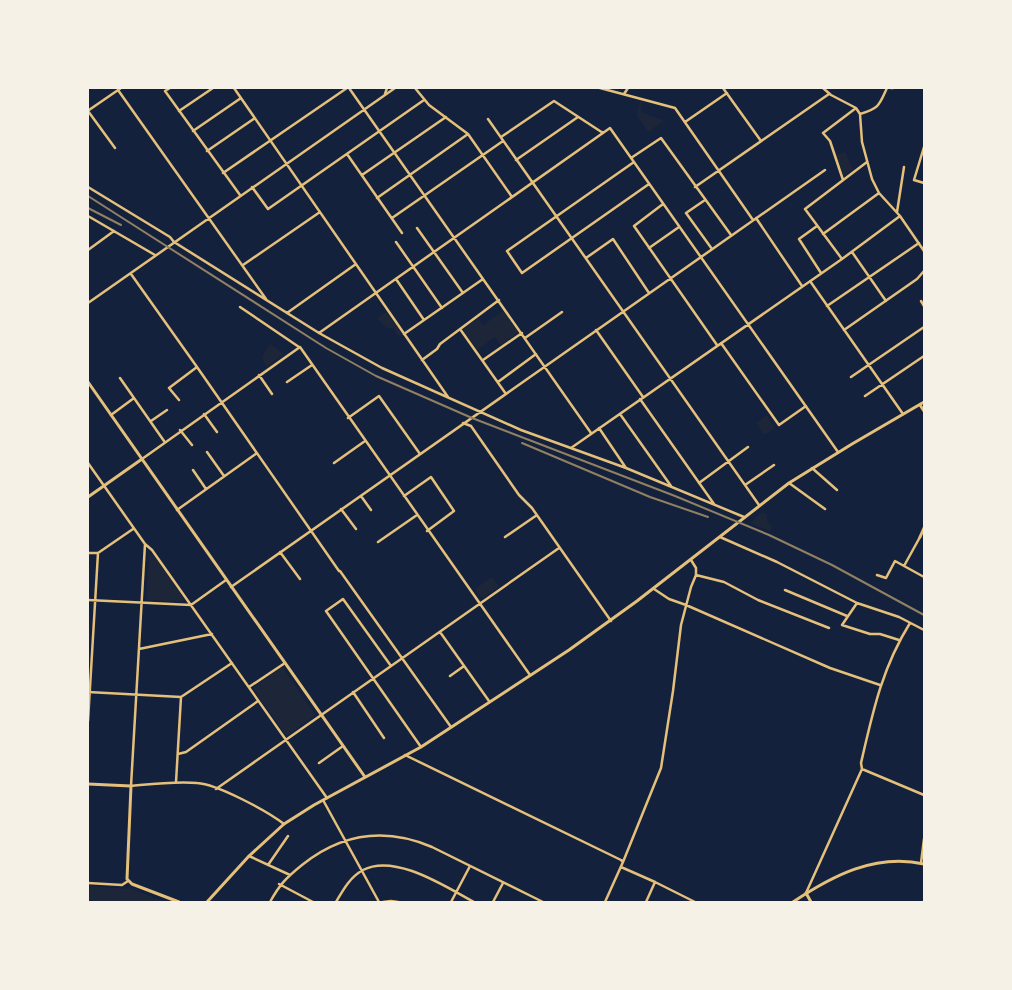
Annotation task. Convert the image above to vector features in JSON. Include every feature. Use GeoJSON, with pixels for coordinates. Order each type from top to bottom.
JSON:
{"type":"FeatureCollection","features":[{"type":"Feature","properties":{"kind":"street"},"geometry":{"type":"LineString","coordinates":[[115,148],[88,111],[121,88]]}},
{"type":"Feature","properties":{"kind":"street"},"geometry":{"type":"LineString","coordinates":[[170,88],[165,91],[240,195]]}},
{"type":"Feature","properties":{"kind":"street"},"geometry":{"type":"LineString","coordinates":[[179,111],[213,88]]}},
{"type":"Feature","properties":{"kind":"street"},"geometry":{"type":"LineString","coordinates":[[234,88],[448,398]]}},
{"type":"Feature","properties":{"kind":"street"},"geometry":{"type":"LineString","coordinates":[[224,173],[348,88],[499,300],[591,434]]}},
{"type":"Feature","properties":{"kind":"street"},"geometry":{"type":"LineString","coordinates":[[385,95],[387,88]]}},
{"type":"Feature","properties":{"kind":"street"},"geometry":{"type":"LineString","coordinates":[[88,298],[89,302],[131,274],[240,195],[395,88]]}},
{"type":"Feature","properties":{"kind":"street"},"geometry":{"type":"LineString","coordinates":[[416,88],[424,100],[468,134],[512,197]]}},
{"type":"Feature","properties":{"kind":"street"},"geometry":{"type":"LineString","coordinates":[[600,88],[675,108],[802,286]]}},
{"type":"Feature","properties":{"kind":"street"},"geometry":{"type":"LineString","coordinates":[[624,94],[628,88]]}},
{"type":"Feature","properties":{"kind":"street"},"geometry":{"type":"LineString","coordinates":[[723,88],[760,140]]}},
{"type":"Feature","properties":{"kind":"street"},"geometry":{"type":"LineString","coordinates":[[822,88],[829,94],[856,108],[860,114],[862,142],[872,179],[879,193],[897,212],[924,250]]}},
{"type":"Feature","properties":{"kind":"street"},"geometry":{"type":"LineString","coordinates":[[860,114],[878,107],[887,88]]}},
{"type":"Feature","properties":{"kind":"street"},"geometry":{"type":"LineString","coordinates":[[118,90],[267,300]]}},
{"type":"Feature","properties":{"kind":"street"},"geometry":{"type":"LineString","coordinates":[[685,122],[727,92]]}},
{"type":"Feature","properties":{"kind":"street"},"geometry":{"type":"LineString","coordinates":[[695,187],[760,140],[829,94]]}},
{"type":"Feature","properties":{"kind":"street"},"geometry":{"type":"LineString","coordinates":[[193,131],[241,98]]}},
{"type":"Feature","properties":{"kind":"street"},"geometry":{"type":"LineString","coordinates":[[252,187],[268,209],[424,100]]}},
{"type":"Feature","properties":{"kind":"street"},"geometry":{"type":"LineString","coordinates":[[501,137],[554,101],[603,133]]}},
{"type":"Feature","properties":{"kind":"street"},"geometry":{"type":"LineString","coordinates":[[843,180],[830,141],[824,133],[856,108]]}},
{"type":"Feature","properties":{"kind":"street"},"geometry":{"type":"LineString","coordinates":[[362,175],[446,117]]}},
{"type":"Feature","properties":{"kind":"street"},"geometry":{"type":"LineString","coordinates":[[516,160],[578,117]]}},
{"type":"Feature","properties":{"kind":"street"},"geometry":{"type":"LineString","coordinates":[[207,151],[255,118]]}},
{"type":"Feature","properties":{"kind":"street"},"geometry":{"type":"LineString","coordinates":[[488,119],[760,505]]}},
{"type":"Feature","properties":{"kind":"street"},"geometry":{"type":"LineString","coordinates":[[319,333],[610,128],[838,452]]}},
{"type":"Feature","properties":{"kind":"street"},"geometry":{"type":"LineString","coordinates":[[378,198],[468,134]]}},
{"type":"Feature","properties":{"kind":"street"},"geometry":{"type":"LineString","coordinates":[[631,158],[661,138],[731,236]]}},
{"type":"Feature","properties":{"kind":"street"},"geometry":{"type":"LineString","coordinates":[[392,218],[503,141]]}},
{"type":"Feature","properties":{"kind":"street"},"geometry":{"type":"LineString","coordinates":[[924,147],[914,180],[924,183]]}},
{"type":"Feature","properties":{"kind":"street"},"geometry":{"type":"LineString","coordinates":[[347,154],[402,233]]}},
{"type":"Feature","properties":{"kind":"street"},"geometry":{"type":"LineString","coordinates":[[634,162],[506,252],[522,273],[649,184]]}},
{"type":"Feature","properties":{"kind":"street"},"geometry":{"type":"LineString","coordinates":[[842,259],[805,209],[867,162]]}},
{"type":"Feature","properties":{"kind":"street"},"geometry":{"type":"LineString","coordinates":[[897,212],[904,167]]}},
{"type":"Feature","properties":{"kind":"street"},"geometry":{"type":"LineString","coordinates":[[231,587],[826,170]]}},
{"type":"Feature","properties":{"kind":"street"},"geometry":{"type":"LineString","coordinates":[[88,187],[170,237],[174,242],[319,333],[382,368],[521,430],[626,468],[744,518]]}},
{"type":"Feature","properties":{"kind":"street"},"geometry":{"type":"LineString","coordinates":[[823,234],[879,193]]}},
{"type":"Feature","properties":{"kind":"street"},"geometry":{"type":"LineString","coordinates":[[705,200],[686,214],[712,250]]}},
{"type":"Feature","properties":{"kind":"street"},"geometry":{"type":"LineString","coordinates":[[664,204],[634,226],[649,248],[779,425],[806,406]]}},
{"type":"Feature","properties":{"kind":"street"},"geometry":{"type":"LineString","coordinates":[[243,266],[320,212]]}},
{"type":"Feature","properties":{"kind":"street"},"geometry":{"type":"LineString","coordinates":[[88,216],[156,255]]}},
{"type":"Feature","properties":{"kind":"street"},"geometry":{"type":"LineString","coordinates":[[571,448],[852,252],[900,216]]}},
{"type":"Feature","properties":{"kind":"street"},"geometry":{"type":"LineString","coordinates":[[817,226],[799,239],[821,273]]}},
{"type":"Feature","properties":{"kind":"street"},"geometry":{"type":"LineString","coordinates":[[649,248],[680,227]]}},
{"type":"Feature","properties":{"kind":"street"},"geometry":{"type":"LineString","coordinates":[[417,228],[463,293]]}},
{"type":"Feature","properties":{"kind":"street"},"geometry":{"type":"LineString","coordinates":[[88,250],[114,231]]}},
{"type":"Feature","properties":{"kind":"street"},"geometry":{"type":"LineString","coordinates":[[586,258],[612,239],[649,293]]}},
{"type":"Feature","properties":{"kind":"street"},"geometry":{"type":"LineString","coordinates":[[396,242],[442,308]]}},
{"type":"Feature","properties":{"kind":"street"},"geometry":{"type":"LineString","coordinates":[[827,306],[919,243]]}},
{"type":"Feature","properties":{"kind":"street"},"geometry":{"type":"LineString","coordinates":[[852,252],[886,301]]}},
{"type":"Feature","properties":{"kind":"street"},"geometry":{"type":"LineString","coordinates":[[287,313],[356,264]]}},
{"type":"Feature","properties":{"kind":"street"},"geometry":{"type":"LineString","coordinates":[[844,330],[917,279],[924,271]]}},
{"type":"Feature","properties":{"kind":"street"},"geometry":{"type":"LineString","coordinates":[[131,274],[450,728]]}},
{"type":"Feature","properties":{"kind":"street"},"geometry":{"type":"LineString","coordinates":[[404,334],[483,278]]}},
{"type":"Feature","properties":{"kind":"street"},"geometry":{"type":"LineString","coordinates":[[396,279],[424,320]]}},
{"type":"Feature","properties":{"kind":"street"},"geometry":{"type":"LineString","coordinates":[[810,281],[902,412]]}},
{"type":"Feature","properties":{"kind":"street"},"geometry":{"type":"LineString","coordinates":[[422,360],[499,300]]}},
{"type":"Feature","properties":{"kind":"street"},"geometry":{"type":"LineString","coordinates":[[921,301],[924,306]]}},
{"type":"Feature","properties":{"kind":"street"},"geometry":{"type":"LineString","coordinates":[[240,307],[300,347],[530,675]]}},
{"type":"Feature","properties":{"kind":"street"},"geometry":{"type":"LineString","coordinates":[[525,338],[562,312]]}},
{"type":"Feature","properties":{"kind":"street"},"geometry":{"type":"LineString","coordinates":[[851,377],[924,327]]}},
{"type":"Feature","properties":{"kind":"street"},"geometry":{"type":"LineString","coordinates":[[460,329],[506,394]]}},
{"type":"Feature","properties":{"kind":"street"},"geometry":{"type":"LineString","coordinates":[[596,330],[714,505]]}},
{"type":"Feature","properties":{"kind":"street"},"geometry":{"type":"LineString","coordinates":[[483,360],[522,333]]}},
{"type":"Feature","properties":{"kind":"street"},"geometry":{"type":"LineString","coordinates":[[88,497],[164,441],[300,347]]}},
{"type":"Feature","properties":{"kind":"street"},"geometry":{"type":"LineString","coordinates":[[498,382],[536,354]]}},
{"type":"Feature","properties":{"kind":"street"},"geometry":{"type":"LineString","coordinates":[[865,396],[924,356]]}},
{"type":"Feature","properties":{"kind":"street"},"geometry":{"type":"LineString","coordinates":[[287,382],[312,365]]}},
{"type":"Feature","properties":{"kind":"street"},"geometry":{"type":"LineString","coordinates":[[179,400],[169,388],[198,367]]}},
{"type":"Feature","properties":{"kind":"street"},"geometry":{"type":"LineString","coordinates":[[259,375],[272,394]]}},
{"type":"Feature","properties":{"kind":"street"},"geometry":{"type":"LineString","coordinates":[[120,378],[164,441]]}},
{"type":"Feature","properties":{"kind":"street"},"geometry":{"type":"LineString","coordinates":[[88,382],[364,777]]}},
{"type":"Feature","properties":{"kind":"street"},"geometry":{"type":"LineString","coordinates":[[348,418],[379,396],[420,454]]}},
{"type":"Feature","properties":{"kind":"street"},"geometry":{"type":"LineString","coordinates":[[111,415],[134,398]]}},
{"type":"Feature","properties":{"kind":"street"},"geometry":{"type":"LineString","coordinates":[[206,902],[284,824],[450,728],[611,621],[789,483],[902,412],[924,402]]}},
{"type":"Feature","properties":{"kind":"street"},"geometry":{"type":"LineString","coordinates":[[920,405],[924,411]]}},
{"type":"Feature","properties":{"kind":"street"},"geometry":{"type":"LineString","coordinates":[[150,421],[167,410]]}},
{"type":"Feature","properties":{"kind":"street"},"geometry":{"type":"LineString","coordinates":[[204,414],[217,432]]}},
{"type":"Feature","properties":{"kind":"street"},"geometry":{"type":"LineString","coordinates":[[620,414],[672,487]]}},
{"type":"Feature","properties":{"kind":"street"},"geometry":{"type":"LineString","coordinates":[[463,423],[471,426],[519,495],[537,515],[611,621]]}},
{"type":"Feature","properties":{"kind":"street"},"geometry":{"type":"LineString","coordinates":[[599,428],[626,468]]}},
{"type":"Feature","properties":{"kind":"street"},"geometry":{"type":"LineString","coordinates":[[180,430],[192,445]]}},
{"type":"Feature","properties":{"kind":"street"},"geometry":{"type":"LineString","coordinates":[[334,463],[365,441]]}},
{"type":"Feature","properties":{"kind":"street"},"geometry":{"type":"LineString","coordinates":[[699,483],[748,447]]}},
{"type":"Feature","properties":{"kind":"street"},"geometry":{"type":"LineString","coordinates":[[208,452],[224,476]]}},
{"type":"Feature","properties":{"kind":"street"},"geometry":{"type":"LineString","coordinates":[[177,510],[257,453]]}},
{"type":"Feature","properties":{"kind":"street"},"geometry":{"type":"LineString","coordinates":[[88,462],[145,544],[152,550],[212,634],[325,799],[379,902]]}},
{"type":"Feature","properties":{"kind":"street"},"geometry":{"type":"LineString","coordinates":[[745,485],[774,465]]}},
{"type":"Feature","properties":{"kind":"street"},"geometry":{"type":"LineString","coordinates":[[812,468],[837,490]]}},
{"type":"Feature","properties":{"kind":"street"},"geometry":{"type":"LineString","coordinates":[[193,470],[206,489]]}},
{"type":"Feature","properties":{"kind":"street"},"geometry":{"type":"LineString","coordinates":[[404,496],[431,477],[454,511],[428,530]]}},
{"type":"Feature","properties":{"kind":"street"},"geometry":{"type":"LineString","coordinates":[[789,483],[825,509]]}},
{"type":"Feature","properties":{"kind":"street"},"geometry":{"type":"LineString","coordinates":[[361,496],[371,510]]}},
{"type":"Feature","properties":{"kind":"street"},"geometry":{"type":"LineString","coordinates":[[341,509],[356,529]]}},
{"type":"Feature","properties":{"kind":"street"},"geometry":{"type":"LineString","coordinates":[[378,542],[417,515]]}},
{"type":"Feature","properties":{"kind":"street"},"geometry":{"type":"LineString","coordinates":[[505,537],[537,515]]}},
{"type":"Feature","properties":{"kind":"street"},"geometry":{"type":"LineString","coordinates":[[88,553],[98,553],[134,528]]}},
{"type":"Feature","properties":{"kind":"street"},"geometry":{"type":"LineString","coordinates":[[904,566],[924,528]]}},
{"type":"Feature","properties":{"kind":"street"},"geometry":{"type":"LineString","coordinates":[[720,537],[777,562],[856,602],[924,630]]}},
{"type":"Feature","properties":{"kind":"street"},"geometry":{"type":"LineString","coordinates":[[128,882],[135,695],[145,544]]}},
{"type":"Feature","properties":{"kind":"street"},"geometry":{"type":"LineString","coordinates":[[216,789],[559,548]]}},
{"type":"Feature","properties":{"kind":"street"},"geometry":{"type":"LineString","coordinates":[[280,552],[300,579]]}},
{"type":"Feature","properties":{"kind":"street"},"geometry":{"type":"LineString","coordinates":[[88,720],[88,692],[98,553]]}},
{"type":"Feature","properties":{"kind":"street"},"geometry":{"type":"LineString","coordinates":[[605,902],[661,768],[678,648],[686,605],[696,574],[696,568],[691,560]]}},
{"type":"Feature","properties":{"kind":"street"},"geometry":{"type":"LineString","coordinates":[[877,575],[886,578],[895,561],[924,576]]}},
{"type":"Feature","properties":{"kind":"street"},"geometry":{"type":"LineString","coordinates":[[696,574],[724,582],[758,600],[829,628]]}},
{"type":"Feature","properties":{"kind":"street"},"geometry":{"type":"LineString","coordinates":[[88,600],[191,605],[226,580]]}},
{"type":"Feature","properties":{"kind":"street"},"geometry":{"type":"LineString","coordinates":[[654,589],[669,599],[830,668],[880,685]]}},
{"type":"Feature","properties":{"kind":"street"},"geometry":{"type":"LineString","coordinates":[[786,590],[847,616]]}},
{"type":"Feature","properties":{"kind":"street"},"geometry":{"type":"LineString","coordinates":[[391,666],[344,599],[326,611],[420,747]]}},
{"type":"Feature","properties":{"kind":"street"},"geometry":{"type":"LineString","coordinates":[[856,602],[842,625],[870,634],[880,634],[899,640]]}},
{"type":"Feature","properties":{"kind":"street"},"geometry":{"type":"LineString","coordinates":[[806,894],[862,769],[861,763],[880,685],[899,640],[910,623]]}},
{"type":"Feature","properties":{"kind":"street"},"geometry":{"type":"LineString","coordinates":[[440,632],[489,701]]}},
{"type":"Feature","properties":{"kind":"street"},"geometry":{"type":"LineString","coordinates":[[139,649],[212,634]]}},
{"type":"Feature","properties":{"kind":"street"},"geometry":{"type":"LineString","coordinates":[[88,692],[181,697],[232,663]]}},
{"type":"Feature","properties":{"kind":"street"},"geometry":{"type":"LineString","coordinates":[[249,687],[285,663]]}},
{"type":"Feature","properties":{"kind":"street"},"geometry":{"type":"LineString","coordinates":[[450,676],[464,666]]}},
{"type":"Feature","properties":{"kind":"street"},"geometry":{"type":"LineString","coordinates":[[353,692],[384,738]]}},
{"type":"Feature","properties":{"kind":"street"},"geometry":{"type":"LineString","coordinates":[[176,782],[181,697]]}},
{"type":"Feature","properties":{"kind":"street"},"geometry":{"type":"LineString","coordinates":[[178,754],[186,752],[258,701]]}},
{"type":"Feature","properties":{"kind":"street"},"geometry":{"type":"LineString","coordinates":[[319,763],[343,746]]}},
{"type":"Feature","properties":{"kind":"street"},"geometry":{"type":"LineString","coordinates":[[405,755],[623,862]]}},
{"type":"Feature","properties":{"kind":"street"},"geometry":{"type":"LineString","coordinates":[[862,769],[924,795]]}},
{"type":"Feature","properties":{"kind":"street"},"geometry":{"type":"LineString","coordinates":[[88,784],[131,786],[176,782],[205,784],[254,805],[284,824]]}},
{"type":"Feature","properties":{"kind":"street"},"geometry":{"type":"LineString","coordinates":[[268,865],[288,836]]}},
{"type":"Feature","properties":{"kind":"street"},"geometry":{"type":"LineString","coordinates":[[270,902],[280,884],[320,853],[346,840],[363,836],[400,837],[418,841],[543,902]]}},
{"type":"Feature","properties":{"kind":"street"},"geometry":{"type":"LineString","coordinates":[[793,902],[836,875],[865,866],[898,862],[923,864],[924,838]]}},
{"type":"Feature","properties":{"kind":"street"},"geometry":{"type":"LineString","coordinates":[[250,856],[290,875]]}},
{"type":"Feature","properties":{"kind":"street"},"geometry":{"type":"LineString","coordinates":[[336,902],[345,886],[362,870],[374,866],[398,866],[410,870],[474,902]]}},
{"type":"Feature","properties":{"kind":"street"},"geometry":{"type":"LineString","coordinates":[[450,902],[470,866]]}},
{"type":"Feature","properties":{"kind":"street"},"geometry":{"type":"LineString","coordinates":[[621,867],[695,902]]}},
{"type":"Feature","properties":{"kind":"street"},"geometry":{"type":"LineString","coordinates":[[88,883],[122,885],[128,882],[179,902]]}},
{"type":"Feature","properties":{"kind":"street"},"geometry":{"type":"LineString","coordinates":[[646,902],[655,882]]}},
{"type":"Feature","properties":{"kind":"street"},"geometry":{"type":"LineString","coordinates":[[493,902],[503,883]]}},
{"type":"Feature","properties":{"kind":"street"},"geometry":{"type":"LineString","coordinates":[[280,884],[313,902]]}},
{"type":"Feature","properties":{"kind":"street"},"geometry":{"type":"LineString","coordinates":[[806,894],[811,902]]}},
{"type":"Feature","properties":{"kind":"street"},"geometry":{"type":"LineString","coordinates":[[383,902],[391,900],[398,902]]}},
{"type":"Feature","properties":{"kind":"shaded area"},"geometry":{"type":"Polygon","coordinates":[[[640,102],[642,102],[641,112],[664,121],[648,132],[637,115],[640,102]]]}},
{"type":"Feature","properties":{"kind":"shaded area"},"geometry":{"type":"Polygon","coordinates":[[[845,152],[853,169],[844,176],[835,155],[845,152]]]}},
{"type":"Feature","properties":{"kind":"shaded area"},"geometry":{"type":"Polygon","coordinates":[[[503,311],[518,331],[517,334],[501,345],[495,337],[477,350],[464,332],[464,329],[478,318],[483,325],[503,311]]]}},
{"type":"Feature","properties":{"kind":"shaded area"},"geometry":{"type":"Polygon","coordinates":[[[386,312],[402,333],[399,336],[393,328],[386,328],[377,318],[386,312]]]}},
{"type":"Feature","properties":{"kind":"shaded area"},"geometry":{"type":"Polygon","coordinates":[[[270,344],[284,354],[266,367],[262,357],[270,344]]]}},
{"type":"Feature","properties":{"kind":"shaded area"},"geometry":{"type":"Polygon","coordinates":[[[767,415],[775,428],[764,435],[756,423],[767,415]]]}},
{"type":"Feature","properties":{"kind":"shaded area"},"geometry":{"type":"Polygon","coordinates":[[[762,512],[766,514],[768,522],[772,526],[770,531],[750,523],[762,512]]]}},
{"type":"Feature","properties":{"kind":"shaded area"},"geometry":{"type":"Polygon","coordinates":[[[153,554],[184,599],[182,602],[146,600],[149,555],[153,554]]]}},
{"type":"Feature","properties":{"kind":"shaded area"},"geometry":{"type":"Polygon","coordinates":[[[492,577],[499,586],[483,598],[475,589],[492,577]]]}},
{"type":"Feature","properties":{"kind":"shaded area"},"geometry":{"type":"Polygon","coordinates":[[[283,668],[315,714],[288,735],[285,734],[254,690],[254,687],[283,668]]]}},
{"type":"Feature","properties":{"kind":"shaded area"},"geometry":{"type":"Polygon","coordinates":[[[88,886],[132,889],[165,902],[88,902],[88,886]]]}},
{"type":"Feature","properties":{"kind":"railway"},"geometry":{"type":"LineString","coordinates":[[88,196],[326,348],[376,376],[472,418],[675,496],[769,535],[832,565],[924,615]]}},
{"type":"Feature","properties":{"kind":"railway"},"geometry":{"type":"LineString","coordinates":[[88,208],[121,225]]}},
{"type":"Feature","properties":{"kind":"railway"},"geometry":{"type":"LineString","coordinates":[[522,443],[650,497],[708,517]]}}]}
